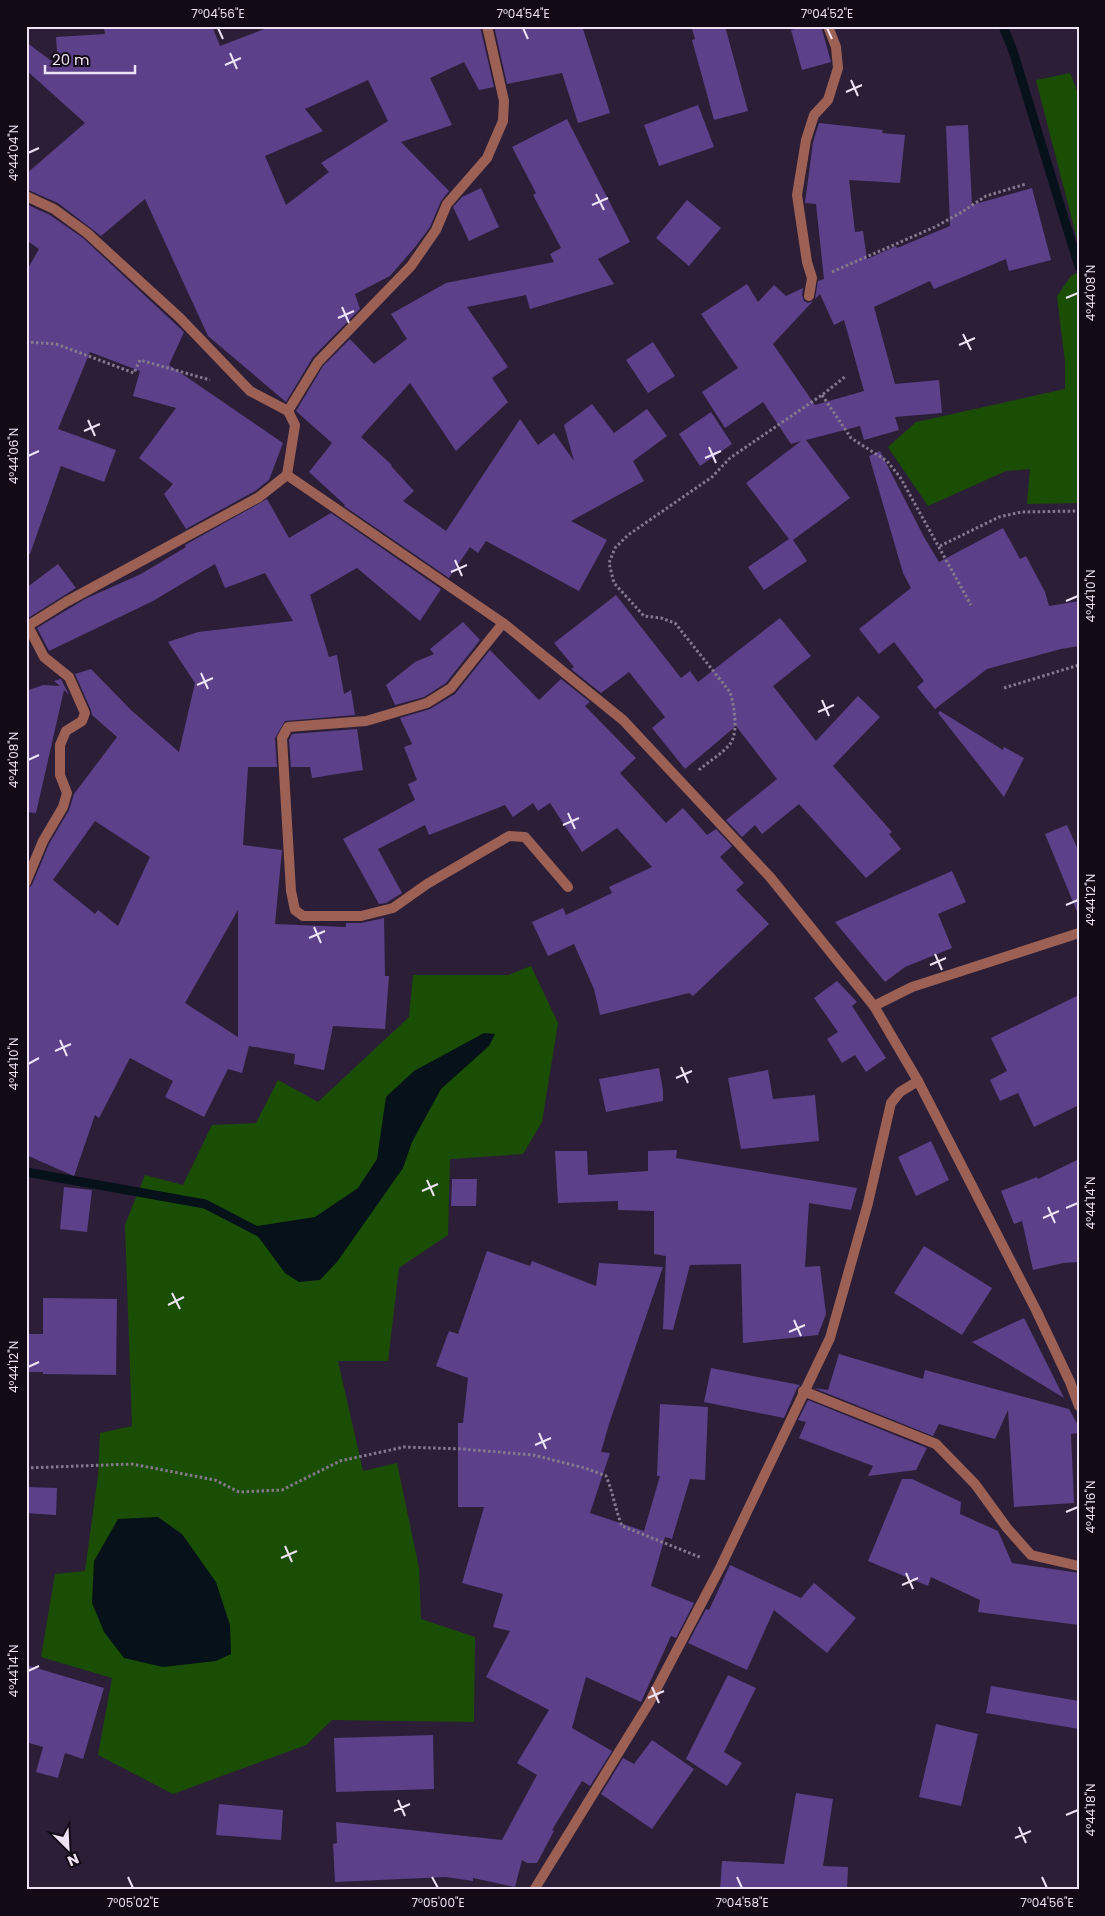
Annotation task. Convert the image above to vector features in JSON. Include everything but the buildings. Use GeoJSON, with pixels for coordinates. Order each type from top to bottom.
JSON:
{"type":"FeatureCollection","features":[{"type":"Feature","properties":{"kind":"street"},"geometry":{"type":"LineString","coordinates":[[288,411],[318,362],[410,266],[436,230],[447,204],[487,158],[503,121],[504,101],[487,26]]}},
{"type":"Feature","properties":{"kind":"street"},"geometry":{"type":"LineString","coordinates":[[809,296],[812,278],[807,262],[797,195],[806,140],[814,115],[828,100],[838,68],[836,47],[828,26]]}},
{"type":"Feature","properties":{"kind":"street"},"geometry":{"type":"LineString","coordinates":[[26,196],[54,209],[87,232],[180,318],[250,391],[288,411],[295,425],[287,475],[259,497],[66,602],[27,627],[44,658],[69,677],[85,713],[82,721],[66,731],[60,745],[60,775],[67,793],[63,807],[43,841],[26,882]]}},
{"type":"Feature","properties":{"kind":"street"},"geometry":{"type":"LineString","coordinates":[[287,475],[502,623],[623,720],[770,877],[874,1006],[918,1080],[1036,1310],[1070,1382],[1079,1406]]}},
{"type":"Feature","properties":{"kind":"street"},"geometry":{"type":"LineString","coordinates":[[502,623],[451,688],[427,703],[366,721],[288,727],[282,738],[291,891],[296,910],[303,916],[361,916],[393,908],[427,884],[509,836],[525,837],[568,887]]}},
{"type":"Feature","properties":{"kind":"street"},"geometry":{"type":"LineString","coordinates":[[874,1006],[912,987],[1079,933]]}},
{"type":"Feature","properties":{"kind":"street"},"geometry":{"type":"LineString","coordinates":[[534,1890],[649,1703],[721,1566],[830,1338],[868,1203],[891,1103],[900,1092],[918,1080]]}},
{"type":"Feature","properties":{"kind":"street"},"geometry":{"type":"LineString","coordinates":[[803,1391],[936,1444],[975,1484],[1007,1528],[1031,1555],[1079,1566]]}},
{"type":"Feature","properties":{"kind":"path"},"geometry":{"type":"LineString","coordinates":[[812,278],[845,267],[936,226],[986,196],[1026,184]]}},
{"type":"Feature","properties":{"kind":"path"},"geometry":{"type":"LineString","coordinates":[[26,342],[56,344],[134,372],[140,360],[214,381]]}},
{"type":"Feature","properties":{"kind":"path"},"geometry":{"type":"LineString","coordinates":[[683,784],[731,743],[735,725],[734,706],[730,692],[675,623],[661,618],[644,616],[614,583],[608,563],[615,548],[628,535],[712,477],[730,458],[822,395],[846,376]]}},
{"type":"Feature","properties":{"kind":"path"},"geometry":{"type":"LineString","coordinates":[[822,395],[851,438],[887,461],[900,476],[971,605]]}},
{"type":"Feature","properties":{"kind":"path"},"geometry":{"type":"LineString","coordinates":[[940,546],[998,517],[1021,512],[1079,511]]}},
{"type":"Feature","properties":{"kind":"path"},"geometry":{"type":"LineString","coordinates":[[1004,688],[1079,665]]}},
{"type":"Feature","properties":{"kind":"path"},"geometry":{"type":"LineString","coordinates":[[26,1468],[132,1464],[215,1480],[239,1492],[282,1490],[340,1461],[404,1447],[462,1449],[533,1455],[585,1468],[606,1476],[613,1492],[617,1514],[622,1526],[721,1566]]}},
{"type":"Feature","properties":{"kind":"green space"},"geometry":{"type":"Polygon","coordinates":[[[1070,73],[1079,96],[1079,247],[1036,80],[1070,73]]]}},
{"type":"Feature","properties":{"kind":"green space"},"geometry":{"type":"Polygon","coordinates":[[[1079,272],[1079,503],[1027,504],[1030,469],[1006,471],[928,506],[888,447],[916,422],[1065,389],[1065,362],[1057,296],[1071,276],[1079,272]]]}},
{"type":"Feature","properties":{"kind":"green space"},"geometry":{"type":"Polygon","coordinates":[[[531,966],[558,1023],[542,1122],[523,1154],[450,1159],[448,1235],[399,1268],[388,1361],[338,1361],[363,1471],[397,1463],[419,1568],[421,1619],[475,1637],[474,1722],[332,1720],[306,1745],[173,1794],[98,1755],[112,1678],[41,1657],[55,1574],[85,1571],[98,1476],[100,1433],[132,1426],[125,1225],[145,1175],[183,1185],[212,1125],[256,1123],[278,1080],[318,1102],[409,1017],[413,975],[508,975],[531,966]]]}},
{"type":"Feature","properties":{"kind":"shaded area"},"geometry":{"type":"Polygon","coordinates":[[[484,1033],[495,1034],[489,1046],[441,1089],[412,1142],[403,1168],[337,1262],[320,1280],[299,1282],[285,1273],[251,1227],[315,1217],[358,1188],[377,1159],[386,1097],[414,1071],[484,1033]]]}},
{"type":"Feature","properties":{"kind":"shaded area"},"geometry":{"type":"Polygon","coordinates":[[[158,1517],[182,1534],[216,1582],[230,1625],[231,1654],[216,1661],[163,1667],[124,1658],[104,1632],[92,1603],[94,1561],[118,1519],[158,1517]]]}},
{"type":"Feature","properties":{"kind":"waterway"},"geometry":{"type":"LineString","coordinates":[[1003,26],[1013,51],[1079,267]]}},
{"type":"Feature","properties":{"kind":"waterway"},"geometry":{"type":"LineString","coordinates":[[26,1172],[205,1204],[259,1232]]}}]}
